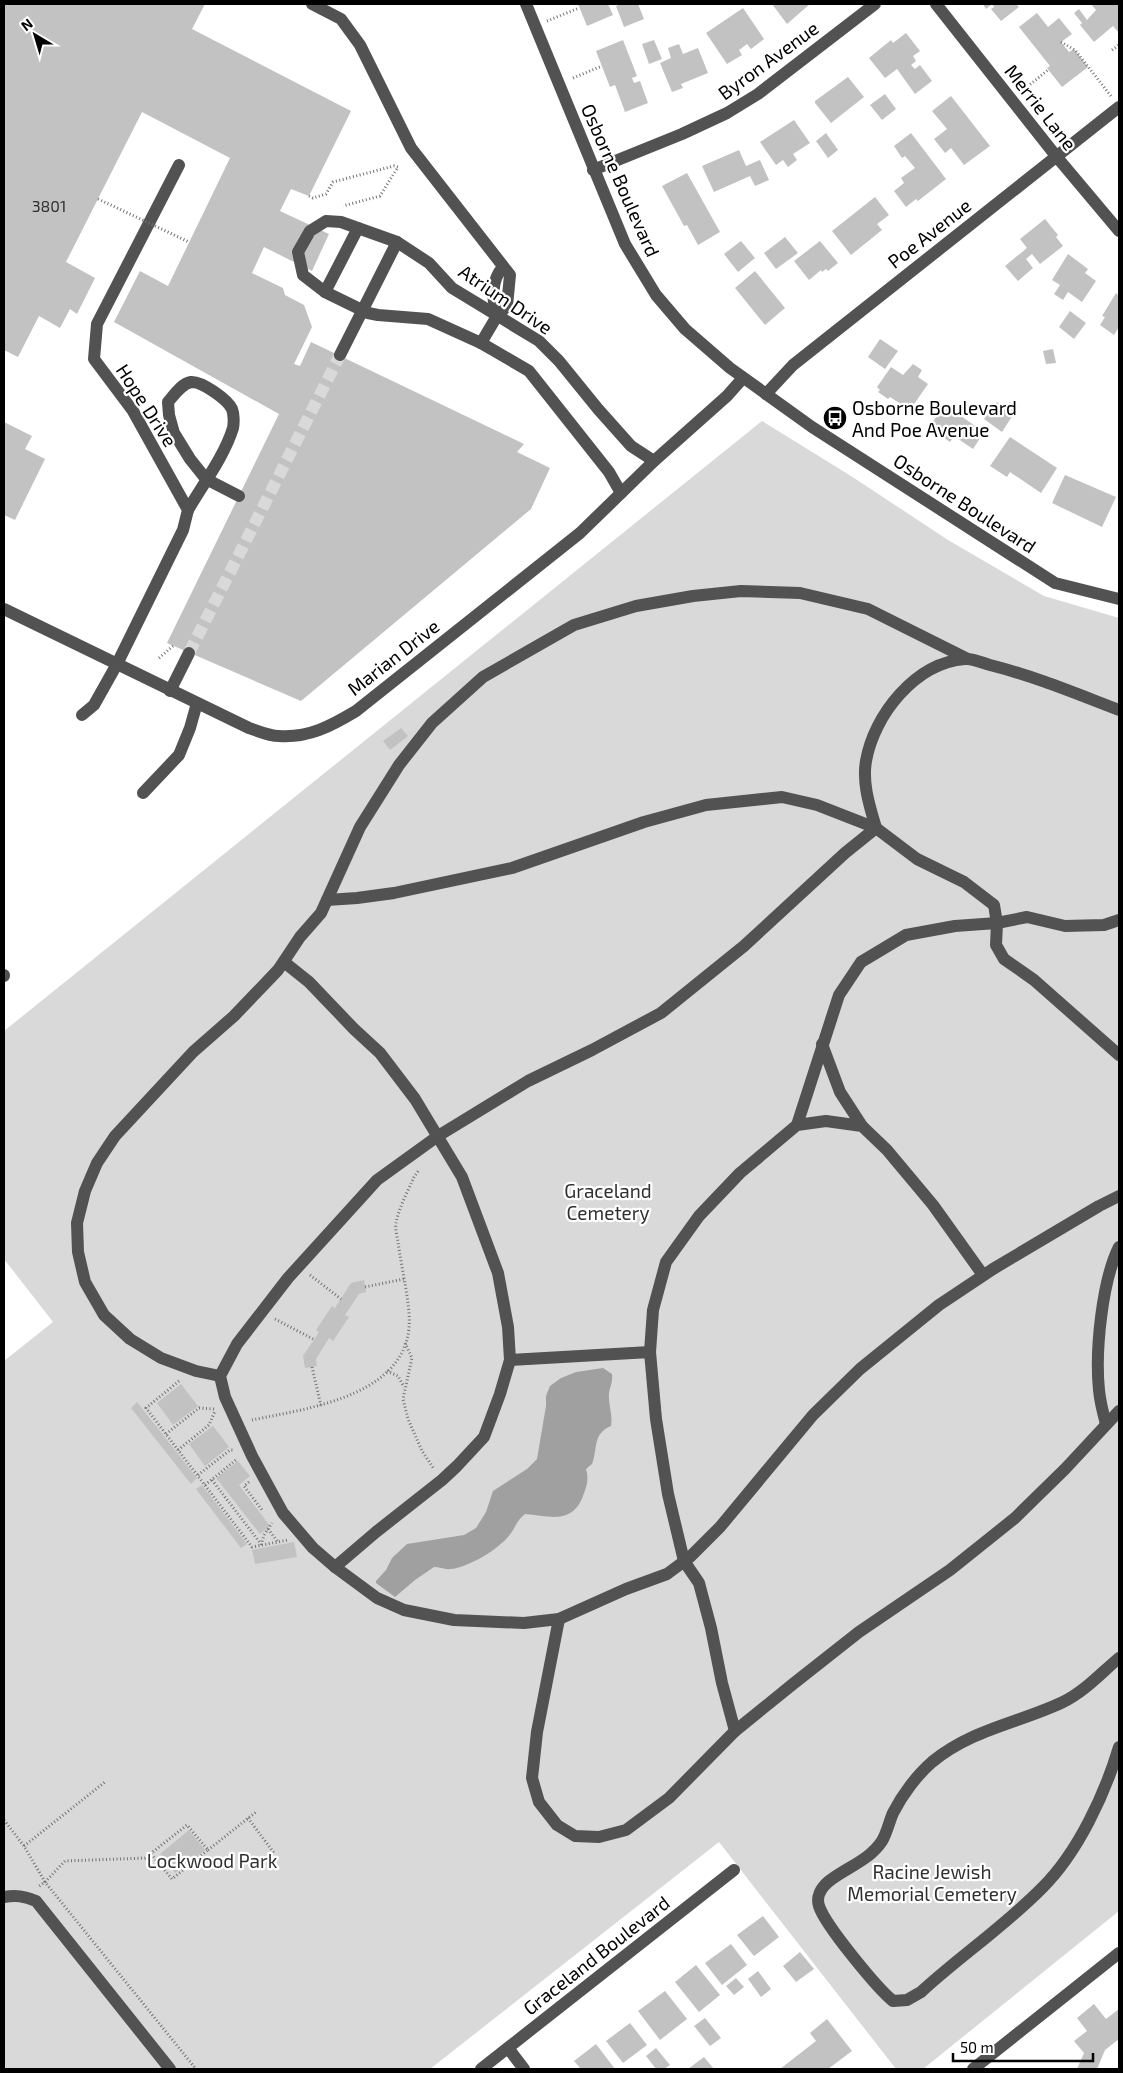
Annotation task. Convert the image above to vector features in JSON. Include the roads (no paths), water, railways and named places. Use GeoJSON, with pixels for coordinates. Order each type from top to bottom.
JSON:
{"type":"FeatureCollection","features":[{"type":"Feature","properties":{"kind":"street"},"geometry":{"type":"LineString","coordinates":[[312,4],[341,19],[360,45],[410,148],[510,275],[507,306],[497,316],[482,344]]}},
{"type":"Feature","properties":{"kind":"street","name":"Osborne Boulevard"},"geometry":{"type":"LineString","coordinates":[[526,4],[625,244],[656,295],[699,342],[743,378],[812,427],[1055,583],[1119,599]]}},
{"type":"Feature","properties":{"kind":"street","name":"Byron Avenue"},"geometry":{"type":"LineString","coordinates":[[593,170],[682,134],[727,113],[758,94],[875,4]]}},
{"type":"Feature","properties":{"kind":"street","name":"Merrie Lane"},"geometry":{"type":"LineString","coordinates":[[936,4],[1056,156],[1119,231]]}},
{"type":"Feature","properties":{"kind":"street","name":"Poe Avenue"},"geometry":{"type":"LineString","coordinates":[[766,394],[793,365],[1119,107]]}},
{"type":"Feature","properties":{"kind":"street","name":"Hope Drive"},"geometry":{"type":"LineString","coordinates":[[179,165],[97,324],[94,359],[133,411],[188,510]]}},
{"type":"Feature","properties":{"kind":"street","name":"Atrium Drive"},"geometry":{"type":"LineString","coordinates":[[621,493],[610,472],[529,371],[482,344],[428,318],[378,315],[362,310],[325,292],[303,275],[298,252],[310,231],[326,221],[341,222],[397,242],[428,263],[452,288],[539,341],[631,446],[654,461]]}},
{"type":"Feature","properties":{"kind":"street"},"geometry":{"type":"LineString","coordinates":[[325,292],[358,228]]}},
{"type":"Feature","properties":{"kind":"street"},"geometry":{"type":"LineString","coordinates":[[340,356],[397,242]]}},
{"type":"Feature","properties":{"kind":"street","name":"Marian Drive"},"geometry":{"type":"LineString","coordinates":[[4,609],[249,728],[278,736],[304,735],[330,727],[356,711],[580,533],[654,461],[727,396],[743,378]]}},
{"type":"Feature","properties":{"kind":"street"},"geometry":{"type":"LineString","coordinates":[[82,715],[94,705],[117,664],[184,530],[188,510],[206,479],[222,454],[233,427],[233,411],[227,401],[196,382],[190,382],[180,388],[168,402],[174,433],[206,479],[239,496]]}},
{"type":"Feature","properties":{"kind":"street"},"geometry":{"type":"LineString","coordinates":[[220,1376],[161,1358],[130,1339],[104,1315],[85,1282],[78,1252],[76,1223],[85,1191],[97,1163],[115,1136],[193,1052],[234,1016],[284,962],[300,937],[321,913],[360,827],[399,765],[432,724],[483,677],[574,625],[636,606],[693,596],[741,591],[800,593],[868,609],[966,658],[1004,668],[1119,710]]}},
{"type":"Feature","properties":{"kind":"street"},"geometry":{"type":"LineString","coordinates":[[170,691],[189,653]]}},
{"type":"Feature","properties":{"kind":"street"},"geometry":{"type":"LineString","coordinates":[[876,828],[867,795],[866,762],[878,727],[898,694],[931,667],[966,658]]}},
{"type":"Feature","properties":{"kind":"street"},"geometry":{"type":"LineString","coordinates":[[144,793],[179,755],[190,728],[197,703]]}},
{"type":"Feature","properties":{"kind":"street"},"geometry":{"type":"LineString","coordinates":[[327,900],[394,893],[512,868],[644,822],[706,804],[782,797],[817,805],[876,828],[917,859],[964,882],[994,905],[997,923],[996,945],[1004,959],[1034,980],[1119,1056]]}},
{"type":"Feature","properties":{"kind":"street"},"geometry":{"type":"LineString","coordinates":[[876,828],[844,853],[744,946],[661,1013],[592,1050],[528,1081],[438,1136],[377,1180],[298,1266],[237,1344],[220,1376],[225,1397],[248,1448],[283,1513],[313,1548],[335,1567],[377,1598],[404,1610],[454,1620],[524,1623],[559,1619],[667,1574],[684,1561],[720,1527],[813,1415],[854,1376],[939,1305],[983,1275],[1119,1196]]}},
{"type":"Feature","properties":{"kind":"street"},"geometry":{"type":"LineString","coordinates":[[797,1125],[839,995],[860,962],[906,935],[956,926],[997,923],[1027,917],[1064,926],[1104,924],[1119,920]]}},
{"type":"Feature","properties":{"kind":"street"},"geometry":{"type":"LineString","coordinates":[[284,962],[309,982],[380,1053],[416,1099],[462,1177],[498,1273],[508,1327],[510,1360],[484,1437],[442,1480],[335,1567]]}},
{"type":"Feature","properties":{"kind":"street"},"geometry":{"type":"LineString","coordinates":[[822,1044],[840,1092],[862,1126],[887,1150],[933,1205],[983,1275]]}},
{"type":"Feature","properties":{"kind":"street"},"geometry":{"type":"LineString","coordinates":[[735,1731],[698,1583],[684,1561],[668,1494],[656,1419],[650,1352],[653,1310],[666,1262],[706,1209],[740,1173],[797,1125],[826,1121],[862,1126]]}},
{"type":"Feature","properties":{"kind":"street"},"geometry":{"type":"LineString","coordinates":[[1106,1424],[1099,1391],[1098,1343],[1107,1286],[1119,1247]]}},
{"type":"Feature","properties":{"kind":"street"},"geometry":{"type":"LineString","coordinates":[[510,1360],[650,1352]]}},
{"type":"Feature","properties":{"kind":"street"},"geometry":{"type":"LineString","coordinates":[[559,1619],[537,1732],[532,1778],[539,1802],[557,1825],[576,1836],[599,1837],[626,1830],[669,1798],[735,1731],[859,1632],[950,1570],[1015,1518],[1119,1412]]}},
{"type":"Feature","properties":{"kind":"street"},"geometry":{"type":"LineString","coordinates":[[1119,1658],[1084,1689],[1063,1702],[974,1736],[931,1762],[914,1782],[894,1812],[882,1841],[864,1860],[827,1883],[819,1894],[819,1905],[833,1928],[882,1992],[893,2002],[907,2000],[921,1992],[1012,1916],[1044,1886],[1069,1854],[1096,1806],[1114,1766],[1119,1747]]}},
{"type":"Feature","properties":{"kind":"street","name":"Graceland Boulevard"},"geometry":{"type":"LineString","coordinates":[[481,2069],[734,1870]]}},
{"type":"Feature","properties":{"kind":"street"},"geometry":{"type":"LineString","coordinates":[[4,1897],[26,1896],[36,1901],[170,2069]]}},
{"type":"Feature","properties":{"kind":"street"},"geometry":{"type":"LineString","coordinates":[[972,2069],[1119,1953]]}},
{"type":"Feature","properties":{"kind":"street"},"geometry":{"type":"LineString","coordinates":[[508,2048],[524,2069]]}},
{"type":"Feature","properties":{"kind":"tunnel"},"geometry":{"type":"LineString","coordinates":[[189,653],[340,355]]}},
{"type":"Feature","properties":{"kind":"place","name":"Osborne Boulevard And Poe Avenue"},"geometry":{"type":"Point","coordinates":[835,418]}},
{"type":"Feature","properties":{"kind":"park label","name":"Graceland Cemetery"},"geometry":{"type":"Point","coordinates":[608,1201]}},
{"type":"Feature","properties":{"kind":"park label","name":"Lockwood Park"},"geometry":{"type":"Point","coordinates":[212,1860]}},
{"type":"Feature","properties":{"kind":"park label","name":"Racine Jewish Memorial Cemetery"},"geometry":{"type":"Point","coordinates":[932,1882]}}]}
